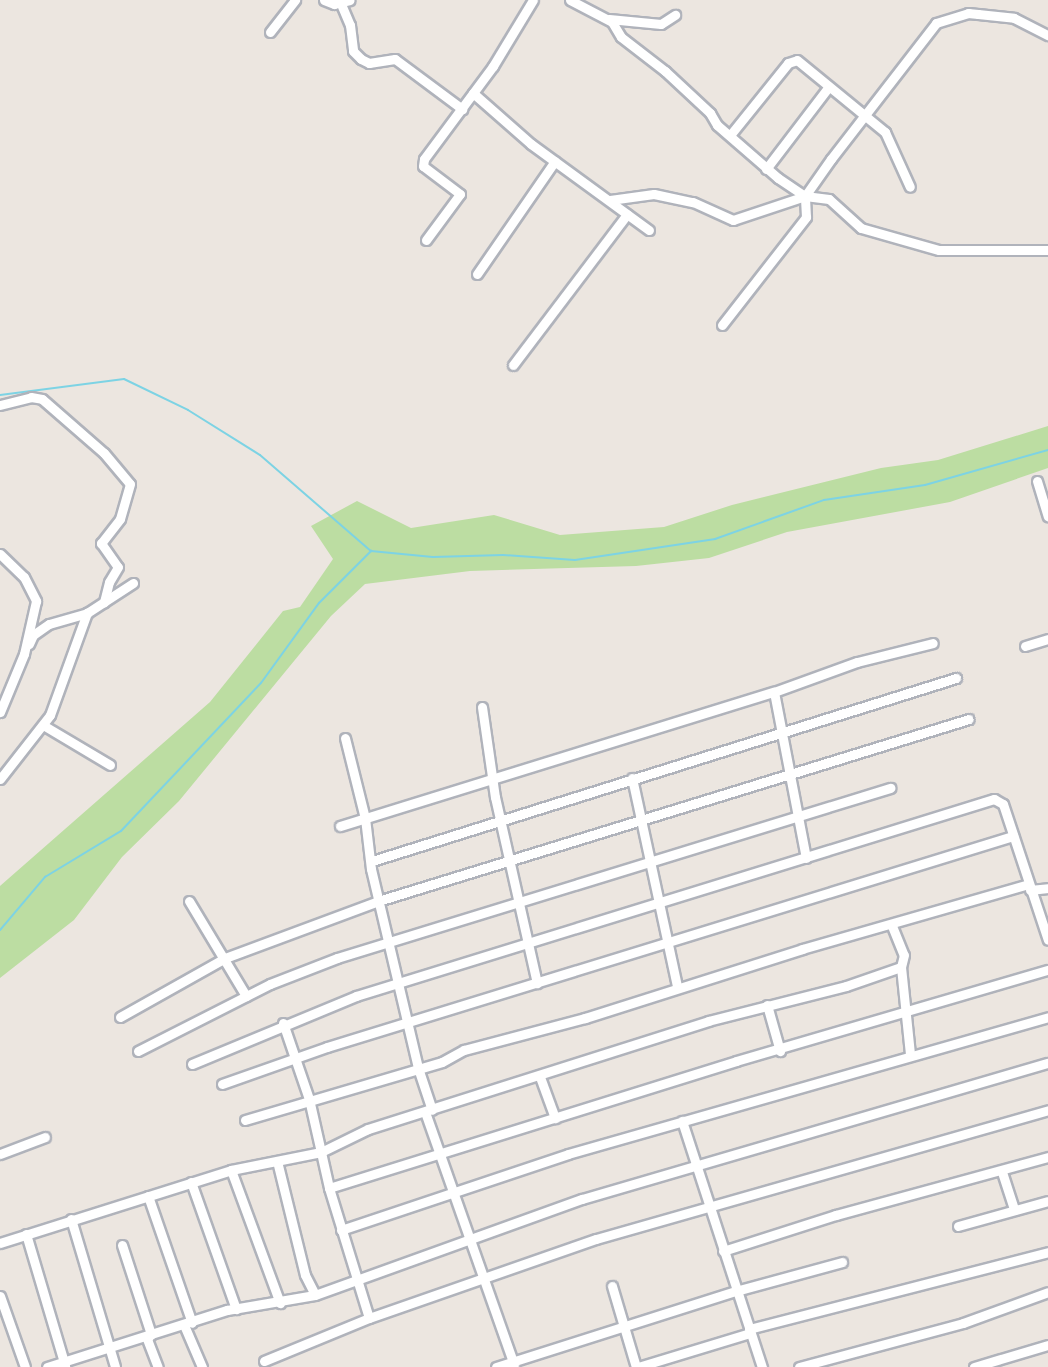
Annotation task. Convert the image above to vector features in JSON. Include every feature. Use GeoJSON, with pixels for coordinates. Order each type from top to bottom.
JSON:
{"type":"FeatureCollection","features":[{"type":"Feature","properties":{"kind":"street"},"geometry":{"type":"LineString","coordinates":[[270,32],[295,0]]}},
{"type":"Feature","properties":{"kind":"street"},"geometry":{"type":"LineString","coordinates":[[324,0],[341,4],[351,0]]}},
{"type":"Feature","properties":{"kind":"street"},"geometry":{"type":"LineString","coordinates":[[426,240],[460,194],[422,162],[462,109],[534,0]]}},
{"type":"Feature","properties":{"kind":"street"},"geometry":{"type":"LineString","coordinates":[[570,0],[584,10],[598,12],[609,20],[621,37],[659,66],[710,113],[717,125],[731,134],[766,169],[805,196]]}},
{"type":"Feature","properties":{"kind":"street"},"geometry":{"type":"LineString","coordinates":[[584,10],[592,0]]}},
{"type":"Feature","properties":{"kind":"street"},"geometry":{"type":"LineString","coordinates":[[341,4],[350,25],[353,51],[361,59],[369,63],[395,59],[462,109]]}},
{"type":"Feature","properties":{"kind":"street"},"geometry":{"type":"LineString","coordinates":[[722,325],[806,217],[805,196],[862,116],[940,20],[968,13],[1014,18],[1048,35]]}},
{"type":"Feature","properties":{"kind":"street"},"geometry":{"type":"LineString","coordinates":[[609,20],[661,24],[675,15]]}},
{"type":"Feature","properties":{"kind":"street"},"geometry":{"type":"LineString","coordinates":[[731,134],[792,61],[797,60],[827,89],[887,135],[910,187]]}},
{"type":"Feature","properties":{"kind":"street"},"geometry":{"type":"LineString","coordinates":[[766,169],[827,89]]}},
{"type":"Feature","properties":{"kind":"street"},"geometry":{"type":"LineString","coordinates":[[473,93],[555,161],[649,230]]}},
{"type":"Feature","properties":{"kind":"street"},"geometry":{"type":"LineString","coordinates":[[477,274],[555,161]]}},
{"type":"Feature","properties":{"kind":"street"},"geometry":{"type":"LineString","coordinates":[[610,200],[654,194],[693,202],[734,220],[805,196],[829,199],[865,230],[929,248],[1008,253],[1048,250]]}},
{"type":"Feature","properties":{"kind":"street"},"geometry":{"type":"LineString","coordinates":[[513,365],[627,214]]}},
{"type":"Feature","properties":{"kind":"street"},"geometry":{"type":"LineString","coordinates":[[0,405],[31,398],[42,399],[104,453],[130,484],[120,519],[101,543],[118,567],[109,582],[104,602]]}},
{"type":"Feature","properties":{"kind":"street"},"geometry":{"type":"LineString","coordinates":[[1037,481],[1048,516]]}},
{"type":"Feature","properties":{"kind":"street"},"geometry":{"type":"LineString","coordinates":[[0,554],[24,577],[36,598],[34,622],[28,629],[15,679],[0,712]]}},
{"type":"Feature","properties":{"kind":"street"},"geometry":{"type":"LineString","coordinates":[[15,679],[23,675],[33,635],[58,619],[87,613],[133,583]]}},
{"type":"Feature","properties":{"kind":"street"},"geometry":{"type":"LineString","coordinates":[[0,779],[44,724],[60,693],[87,613]]}},
{"type":"Feature","properties":{"kind":"street"},"geometry":{"type":"LineString","coordinates":[[1025,646],[1048,639]]}},
{"type":"Feature","properties":{"kind":"street"},"geometry":{"type":"LineString","coordinates":[[340,826],[492,777],[774,692],[857,662],[933,643]]}},
{"type":"Feature","properties":{"kind":"street"},"geometry":{"type":"LineString","coordinates":[[372,861],[632,778],[782,736],[956,678]]}},
{"type":"Feature","properties":{"kind":"street"},"geometry":{"type":"LineString","coordinates":[[774,692],[788,775],[806,858]]}},
{"type":"Feature","properties":{"kind":"street"},"geometry":{"type":"LineString","coordinates":[[482,707],[500,819],[537,983]]}},
{"type":"Feature","properties":{"kind":"street"},"geometry":{"type":"LineString","coordinates":[[120,1017],[225,958],[378,901],[969,719]]}},
{"type":"Feature","properties":{"kind":"street"},"geometry":{"type":"LineString","coordinates":[[44,724],[110,765]]}},
{"type":"Feature","properties":{"kind":"street"},"geometry":{"type":"LineString","coordinates":[[345,738],[365,818],[378,901],[410,1022],[429,1111],[514,1364]]}},
{"type":"Feature","properties":{"kind":"street"},"geometry":{"type":"LineString","coordinates":[[632,778],[677,987]]}},
{"type":"Feature","properties":{"kind":"street"},"geometry":{"type":"LineString","coordinates":[[138,1051],[246,996],[337,958],[890,788]]}},
{"type":"Feature","properties":{"kind":"street"},"geometry":{"type":"LineString","coordinates":[[192,1064],[283,1023],[399,983],[994,799],[1003,804],[1048,940]]}},
{"type":"Feature","properties":{"kind":"street"},"geometry":{"type":"LineString","coordinates":[[222,1084],[410,1022],[667,945],[1013,836]]}},
{"type":"Feature","properties":{"kind":"street"},"geometry":{"type":"LineString","coordinates":[[245,1120],[309,1099],[442,1062],[464,1050],[585,1018],[677,987],[1029,887],[1048,888]]}},
{"type":"Feature","properties":{"kind":"street"},"geometry":{"type":"LineString","coordinates":[[189,901],[246,996]]}},
{"type":"Feature","properties":{"kind":"street"},"geometry":{"type":"LineString","coordinates":[[892,926],[902,946],[901,967],[908,1013],[910,1054]]}},
{"type":"Feature","properties":{"kind":"street"},"geometry":{"type":"LineString","coordinates":[[0,1243],[231,1170],[321,1152],[368,1129],[767,1005],[846,986],[901,967]]}},
{"type":"Feature","properties":{"kind":"street"},"geometry":{"type":"LineString","coordinates":[[329,1188],[441,1151],[736,1061],[780,1051],[1048,970]]}},
{"type":"Feature","properties":{"kind":"street"},"geometry":{"type":"LineString","coordinates":[[767,1005],[780,1051]]}},
{"type":"Feature","properties":{"kind":"street"},"geometry":{"type":"LineString","coordinates":[[341,1230],[682,1121],[910,1054],[1048,1017]]}},
{"type":"Feature","properties":{"kind":"street"},"geometry":{"type":"LineString","coordinates":[[283,1023],[293,1059],[309,1099],[329,1188],[369,1318]]}},
{"type":"Feature","properties":{"kind":"street"},"geometry":{"type":"LineString","coordinates":[[47,1367],[65,1364],[152,1334],[236,1309],[315,1295],[582,1199],[1048,1063]]}},
{"type":"Feature","properties":{"kind":"street"},"geometry":{"type":"LineString","coordinates":[[540,1077],[555,1118]]}},
{"type":"Feature","properties":{"kind":"street"},"geometry":{"type":"LineString","coordinates":[[264,1361],[369,1318],[596,1239],[1048,1110]]}},
{"type":"Feature","properties":{"kind":"street"},"geometry":{"type":"LineString","coordinates":[[682,1121],[762,1367]]}},
{"type":"Feature","properties":{"kind":"street"},"geometry":{"type":"LineString","coordinates":[[0,1154],[45,1137]]}},
{"type":"Feature","properties":{"kind":"street"},"geometry":{"type":"LineString","coordinates":[[723,1251],[836,1215],[1048,1158]]}},
{"type":"Feature","properties":{"kind":"street"},"geometry":{"type":"LineString","coordinates":[[276,1161],[305,1275],[315,1295]]}},
{"type":"Feature","properties":{"kind":"street"},"geometry":{"type":"LineString","coordinates":[[231,1170],[280,1303]]}},
{"type":"Feature","properties":{"kind":"street"},"geometry":{"type":"LineString","coordinates":[[1002,1172],[1014,1210]]}},
{"type":"Feature","properties":{"kind":"street"},"geometry":{"type":"LineString","coordinates":[[191,1182],[236,1309]]}},
{"type":"Feature","properties":{"kind":"street"},"geometry":{"type":"LineString","coordinates":[[148,1196],[202,1367]]}},
{"type":"Feature","properties":{"kind":"street"},"geometry":{"type":"LineString","coordinates":[[958,1226],[1048,1201]]}},
{"type":"Feature","properties":{"kind":"street"},"geometry":{"type":"LineString","coordinates":[[71,1219],[115,1367]]}},
{"type":"Feature","properties":{"kind":"street"},"geometry":{"type":"LineString","coordinates":[[26,1234],[65,1364]]}},
{"type":"Feature","properties":{"kind":"street"},"geometry":{"type":"LineString","coordinates":[[122,1245],[152,1334]]}},
{"type":"Feature","properties":{"kind":"street"},"geometry":{"type":"LineString","coordinates":[[612,1286],[637,1367],[750,1331],[1048,1252]]}},
{"type":"Feature","properties":{"kind":"street"},"geometry":{"type":"LineString","coordinates":[[496,1367],[514,1364],[736,1291],[843,1262]]}},
{"type":"Feature","properties":{"kind":"street"},"geometry":{"type":"LineString","coordinates":[[799,1367],[963,1323],[1048,1292]]}},
{"type":"Feature","properties":{"kind":"street"},"geometry":{"type":"LineString","coordinates":[[0,1296],[25,1367]]}},
{"type":"Feature","properties":{"kind":"street"},"geometry":{"type":"LineString","coordinates":[[152,1334],[147,1340],[158,1367]]}},
{"type":"Feature","properties":{"kind":"street"},"geometry":{"type":"LineString","coordinates":[[974,1367],[1048,1346]]}},
{"type":"Feature","properties":{"kind":"green space"},"geometry":{"type":"Polygon","coordinates":[[[1048,426],[1048,468],[950,502],[787,532],[709,558],[636,566],[470,571],[365,584],[331,616],[179,801],[122,857],[74,920],[0,978],[0,886],[210,702],[283,611],[300,607],[333,559],[311,526],[357,501],[411,528],[494,515],[560,535],[664,527],[732,505],[881,468],[938,460],[1048,426]]]}},
{"type":"Feature","properties":{"kind":"waterway"},"geometry":{"type":"LineString","coordinates":[[0,395],[124,379],[188,410],[260,455],[371,551]]}},
{"type":"Feature","properties":{"kind":"waterway"},"geometry":{"type":"LineString","coordinates":[[0,930],[45,877],[121,831],[261,683],[319,603],[371,551],[433,557],[503,555],[575,560],[715,539],[824,500],[925,485],[1048,450]]}}]}
